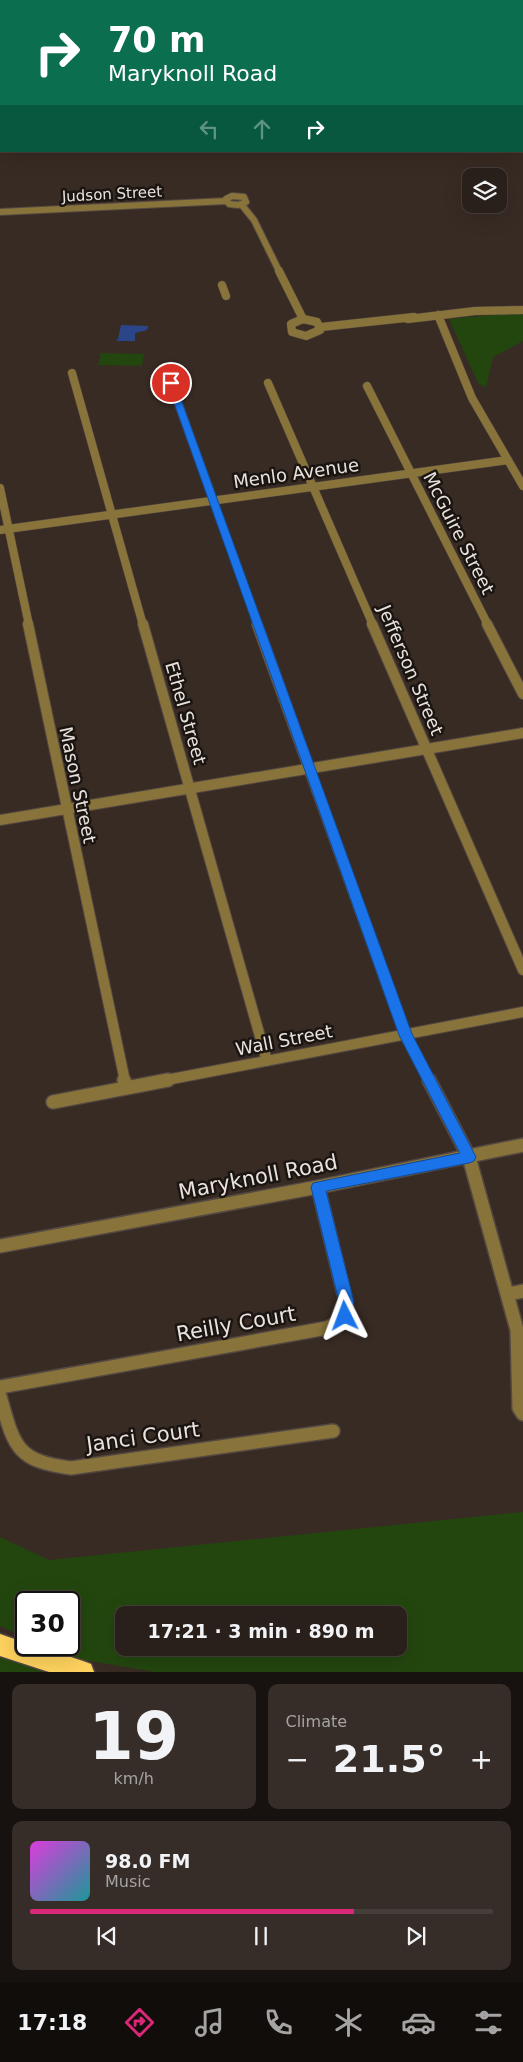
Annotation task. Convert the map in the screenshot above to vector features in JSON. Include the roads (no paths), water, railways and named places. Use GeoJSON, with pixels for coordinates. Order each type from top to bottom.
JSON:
{"type":"FeatureCollection","features":[{"type":"Feature","properties":{"kind":"highway"},"geometry":{"type":"LineString","coordinates":[[0,1645],[83,1672]]}},
{"type":"Feature","properties":{"kind":"street","name":"Judson Street"},"geometry":{"type":"LineString","coordinates":[[0,212],[226,201],[232,205],[242,204],[254,220],[303,319]]}},
{"type":"Feature","properties":{"kind":"street"},"geometry":{"type":"LineString","coordinates":[[222,285],[226,296]]}},
{"type":"Feature","properties":{"kind":"street"},"geometry":{"type":"LineString","coordinates":[[321,327],[318,332],[310,335],[300,335],[292,332],[291,324],[303,319],[313,320],[321,327],[475,311],[523,310]]}},
{"type":"Feature","properties":{"kind":"street"},"geometry":{"type":"LineString","coordinates":[[438,315],[472,398],[523,486]]}},
{"type":"Feature","properties":{"kind":"street","name":"Ethel Street"},"geometry":{"type":"LineString","coordinates":[[72,374],[267,1061]]}},
{"type":"Feature","properties":{"kind":"street"},"geometry":{"type":"LineString","coordinates":[[171,383],[406,1035],[469,1157],[509,1294],[517,1330],[521,1411]]}},
{"type":"Feature","properties":{"kind":"street","name":"Jefferson Street"},"geometry":{"type":"LineString","coordinates":[[268,383],[523,970]]}},
{"type":"Feature","properties":{"kind":"street","name":"McGuire Street"},"geometry":{"type":"LineString","coordinates":[[367,386],[523,694]]}},
{"type":"Feature","properties":{"kind":"street","name":"Menlo Avenue"},"geometry":{"type":"LineString","coordinates":[[4,529],[508,460]]}},
{"type":"Feature","properties":{"kind":"street","name":"Mason Street"},"geometry":{"type":"LineString","coordinates":[[0,488],[4,529],[67,808],[126,1088]]}},
{"type":"Feature","properties":{"kind":"street"},"geometry":{"type":"LineString","coordinates":[[0,820],[523,733]]}},
{"type":"Feature","properties":{"kind":"street","name":"Wall Street"},"geometry":{"type":"LineString","coordinates":[[52,1102],[523,1012]]}},
{"type":"Feature","properties":{"kind":"street","name":"Maryknoll Road"},"geometry":{"type":"LineString","coordinates":[[0,1246],[318,1187],[523,1145]]}},
{"type":"Feature","properties":{"kind":"street","name":"Reilly Court"},"geometry":{"type":"LineString","coordinates":[[0,1387],[327,1328],[338,1323],[345,1316],[346,1302],[318,1187]]}},
{"type":"Feature","properties":{"kind":"street"},"geometry":{"type":"LineString","coordinates":[[509,1294],[523,1290]]}},
{"type":"Feature","properties":{"kind":"street","name":"Janci Court"},"geometry":{"type":"LineString","coordinates":[[0,1396],[14,1442],[24,1454],[37,1463],[51,1466],[71,1468],[333,1431]]}},
{"type":"Feature","properties":{"kind":"water"},"geometry":{"type":"Polygon","coordinates":[[[121,325],[148,326],[147,330],[135,333],[135,341],[116,341],[121,325]]]}}]}
